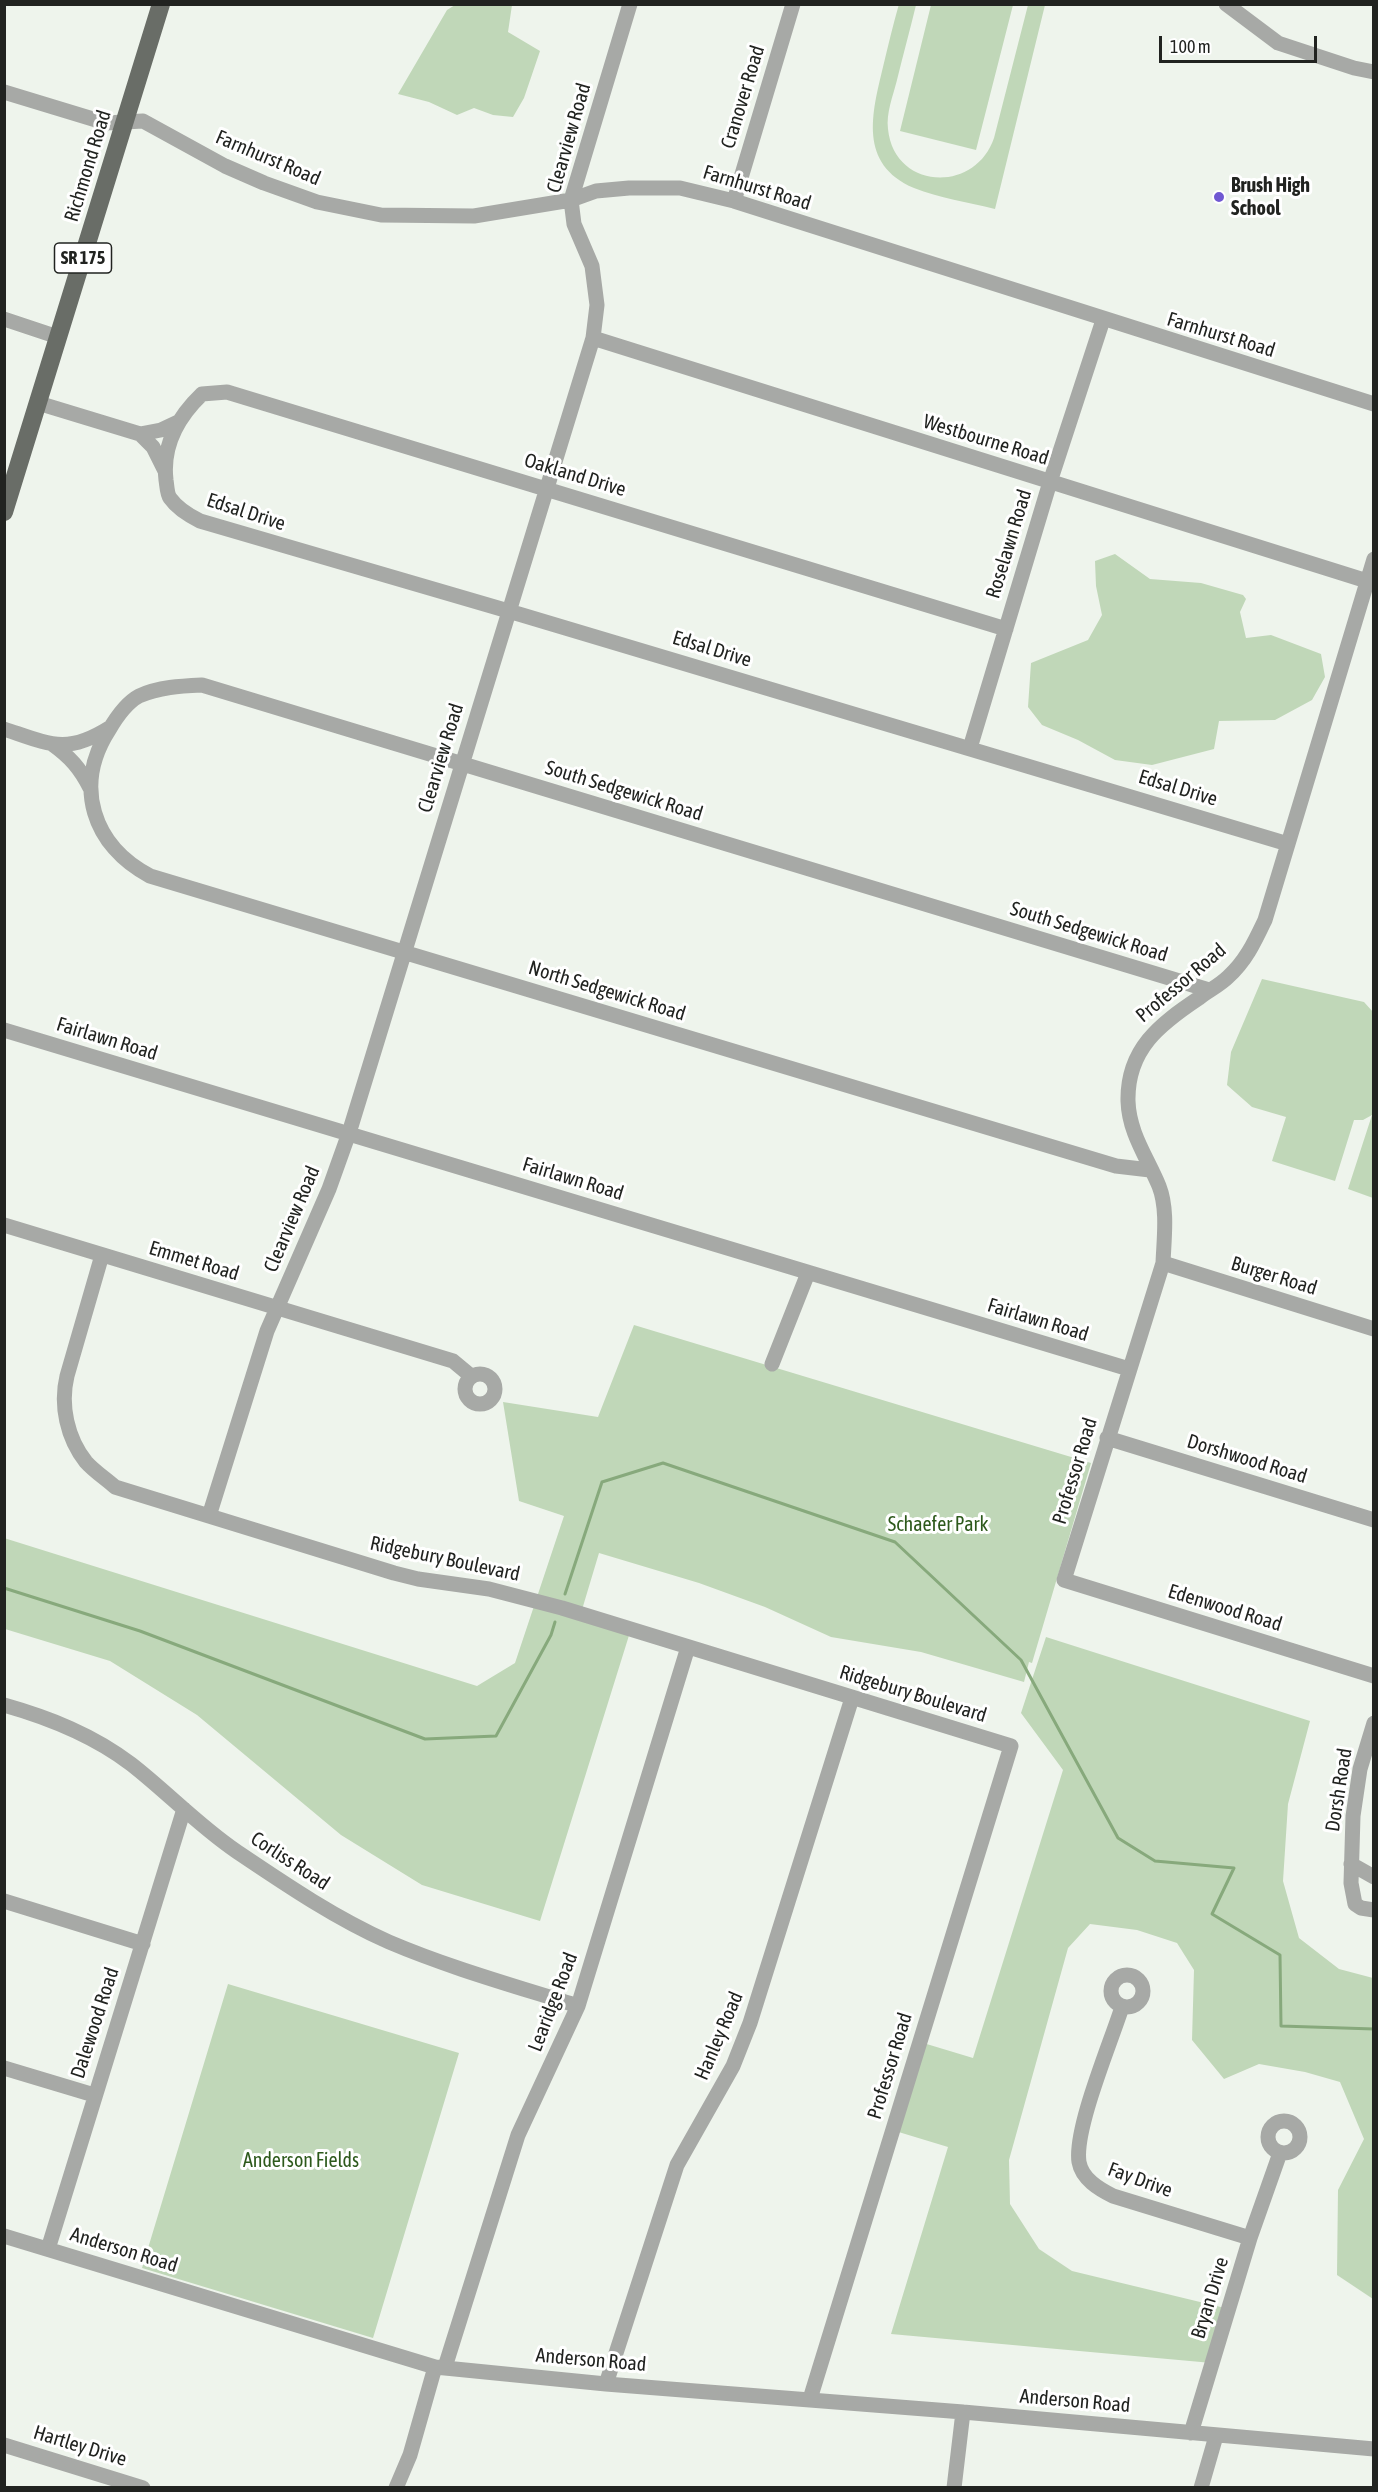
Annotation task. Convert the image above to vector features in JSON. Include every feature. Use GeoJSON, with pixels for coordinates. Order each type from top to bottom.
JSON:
{"type":"FeatureCollection","features":[{"type":"Feature","properties":{"kind":"main road","name":"Richmond Road"},"geometry":{"type":"LineString","coordinates":[[4,512],[160,4]]}},
{"type":"Feature","properties":{"kind":"street","name":"Clearview Road"},"geometry":{"type":"LineString","coordinates":[[209,1516],[267,1330],[329,1189],[349,1133],[593,338],[597,305],[592,266],[574,224],[571,200],[630,4]]}},
{"type":"Feature","properties":{"kind":"street","name":"Cranover Road"},"geometry":{"type":"LineString","coordinates":[[734,201],[793,4]]}},
{"type":"Feature","properties":{"kind":"street"},"geometry":{"type":"LineString","coordinates":[[1226,4],[1278,43],[1354,68],[1374,72]]}},
{"type":"Feature","properties":{"kind":"street","name":"Farnhurst Road"},"geometry":{"type":"LineString","coordinates":[[4,92],[106,123],[143,121],[225,166],[264,183],[318,202],[381,215],[474,216],[571,200],[597,191],[629,188],[680,188],[734,201],[1103,320],[1374,404]]}},
{"type":"Feature","properties":{"kind":"street"},"geometry":{"type":"LineString","coordinates":[[4,319],[58,337]]}},
{"type":"Feature","properties":{"kind":"street","name":"Roselawn Road"},"geometry":{"type":"LineString","coordinates":[[970,748],[1050,482],[1103,320]]}},
{"type":"Feature","properties":{"kind":"street","name":"Westbourne Road"},"geometry":{"type":"LineString","coordinates":[[593,338],[1366,581]]}},
{"type":"Feature","properties":{"kind":"street","name":"Oakland Drive"},"geometry":{"type":"LineString","coordinates":[[166,464],[170,439],[190,405],[202,394],[227,392],[1006,629]]}},
{"type":"Feature","properties":{"kind":"street"},"geometry":{"type":"LineString","coordinates":[[38,403],[140,434],[161,430],[178,422]]}},
{"type":"Feature","properties":{"kind":"street","name":"Edsal Drive"},"geometry":{"type":"LineString","coordinates":[[140,434],[166,464],[170,498],[187,514],[200,521],[1288,844]]}},
{"type":"Feature","properties":{"kind":"street","name":"Professor Road"},"geometry":{"type":"LineString","coordinates":[[1064,1580],[1163,1263],[1164,1213],[1159,1187],[1136,1142],[1128,1101],[1132,1069],[1144,1042],[1170,1017],[1228,977],[1250,951],[1265,920],[1374,559]]}},
{"type":"Feature","properties":{"kind":"street","name":"South Sedgewick Road"},"geometry":{"type":"LineString","coordinates":[[90,794],[95,758],[119,713],[138,697],[173,687],[202,685],[1209,990]]}},
{"type":"Feature","properties":{"kind":"street"},"geometry":{"type":"LineString","coordinates":[[4,729],[64,746],[82,742],[110,727]]}},
{"type":"Feature","properties":{"kind":"street","name":"North Sedgewick Road"},"geometry":{"type":"LineString","coordinates":[[51,744],[72,759],[82,770],[100,830],[117,852],[150,876],[1116,1166],[1150,1170]]}},
{"type":"Feature","properties":{"kind":"street","name":"Fairlawn Road"},"geometry":{"type":"LineString","coordinates":[[4,1030],[1129,1369]]}},
{"type":"Feature","properties":{"kind":"street","name":"Emmet Road"},"geometry":{"type":"LineString","coordinates":[[4,1225],[453,1361],[471,1376]]}},
{"type":"Feature","properties":{"kind":"street","name":"Ridgebury Boulevard"},"geometry":{"type":"LineString","coordinates":[[102,1255],[63,1391],[64,1410],[72,1439],[86,1462],[115,1487],[394,1573],[518,1596],[1011,1746]]}},
{"type":"Feature","properties":{"kind":"street","name":"Burger Road"},"geometry":{"type":"LineString","coordinates":[[1163,1263],[1374,1329]]}},
{"type":"Feature","properties":{"kind":"street"},"geometry":{"type":"LineString","coordinates":[[772,1364],[808,1273]]}},
{"type":"Feature","properties":{"kind":"street","name":"Dorshwood Road"},"geometry":{"type":"LineString","coordinates":[[1107,1438],[1374,1520]]}},
{"type":"Feature","properties":{"kind":"street","name":"Edenwood Road"},"geometry":{"type":"LineString","coordinates":[[1064,1580],[1374,1676]]}},
{"type":"Feature","properties":{"kind":"street","name":"Learidge Road"},"geometry":{"type":"LineString","coordinates":[[396,2487],[410,2455],[518,2135],[578,2006],[688,1647]]}},
{"type":"Feature","properties":{"kind":"street","name":"Hanley Road"},"geometry":{"type":"LineString","coordinates":[[606,2384],[677,2165],[733,2066],[750,2024],[852,1698]]}},
{"type":"Feature","properties":{"kind":"street","name":"Corliss Road"},"geometry":{"type":"LineString","coordinates":[[4,1705],[35,1713],[84,1733],[130,1764],[233,1849],[343,1919],[388,1941],[440,1962],[578,2006]]}},
{"type":"Feature","properties":{"kind":"street","name":"Dorsh Road"},"geometry":{"type":"LineString","coordinates":[[1374,1724],[1360,1769],[1353,1816],[1351,1864],[1352,1897],[1355,1904],[1361,1908],[1374,1910]]}},
{"type":"Feature","properties":{"kind":"street","name":"Professor Road"},"geometry":{"type":"LineString","coordinates":[[810,2399],[1011,1746]]}},
{"type":"Feature","properties":{"kind":"street","name":"Dalewood Road"},"geometry":{"type":"LineString","coordinates":[[48,2249],[184,1809]]}},
{"type":"Feature","properties":{"kind":"street"},"geometry":{"type":"LineString","coordinates":[[1351,1864],[1374,1877]]}},
{"type":"Feature","properties":{"kind":"street"},"geometry":{"type":"LineString","coordinates":[[4,1901],[143,1944]]}},
{"type":"Feature","properties":{"kind":"street","name":"Fay Drive"},"geometry":{"type":"LineString","coordinates":[[1122,2007],[1081,2132],[1079,2163],[1094,2187],[1113,2196],[1250,2238]]}},
{"type":"Feature","properties":{"kind":"street"},"geometry":{"type":"LineString","coordinates":[[4,2068],[94,2095]]}},
{"type":"Feature","properties":{"kind":"street","name":"Bryan Drive"},"geometry":{"type":"LineString","coordinates":[[1191,2433],[1250,2238],[1280,2153]]}},
{"type":"Feature","properties":{"kind":"street","name":"Anderson Road"},"geometry":{"type":"LineString","coordinates":[[4,2236],[440,2367],[606,2384],[810,2399],[1191,2433]]}},
{"type":"Feature","properties":{"kind":"street"},"geometry":{"type":"LineString","coordinates":[[954,2487],[963,2412]]}},
{"type":"Feature","properties":{"kind":"street"},"geometry":{"type":"LineString","coordinates":[[1191,2433],[1374,2449]]}},
{"type":"Feature","properties":{"kind":"street"},"geometry":{"type":"LineString","coordinates":[[1201,2487],[1216,2436]]}},
{"type":"Feature","properties":{"kind":"street","name":"Hartley Drive"},"geometry":{"type":"LineString","coordinates":[[4,2445],[143,2487]]}},
{"type":"Feature","properties":{"kind":"green space"},"geometry":{"type":"Polygon","coordinates":[[[899,4],[916,5],[890,104],[888,129],[893,149],[904,164],[919,173],[936,177],[954,176],[970,169],[984,156],[994,138],[1028,5],[1045,5],[995,209],[914,188],[896,178],[884,165],[877,151],[873,136],[875,102],[899,4]]]}},
{"type":"Feature","properties":{"kind":"green space"},"geometry":{"type":"Polygon","coordinates":[[[455,5],[512,5],[508,32],[540,51],[524,98],[513,117],[493,115],[474,108],[457,115],[429,102],[398,94],[447,10],[455,5]]]}},
{"type":"Feature","properties":{"kind":"green space"},"geometry":{"type":"Polygon","coordinates":[[[931,5],[1013,5],[976,150],[900,131],[931,5]]]}},
{"type":"Feature","properties":{"kind":"green space"},"geometry":{"type":"Polygon","coordinates":[[[1115,554],[1150,579],[1201,583],[1243,595],[1246,599],[1240,612],[1246,638],[1271,635],[1321,654],[1325,677],[1312,700],[1275,720],[1219,721],[1214,749],[1152,765],[1115,760],[1078,740],[1042,725],[1028,707],[1031,663],[1088,640],[1102,615],[1096,586],[1095,561],[1115,554]]]}},
{"type":"Feature","properties":{"kind":"green space"},"geometry":{"type":"Polygon","coordinates":[[[1262,979],[1364,1002],[1373,1012],[1373,1198],[1348,1189],[1372,1115],[1363,1120],[1354,1120],[1335,1181],[1272,1161],[1286,1117],[1252,1107],[1227,1085],[1231,1052],[1262,979]]]}},
{"type":"Feature","properties":{"kind":"green space","name":"Schaefer Park"},"geometry":{"type":"Polygon","coordinates":[[[634,1325],[1091,1463],[1032,1663],[1029,1662],[1024,1682],[921,1652],[831,1637],[765,1607],[699,1583],[599,1553],[581,1613],[631,1629],[540,1921],[422,1885],[341,1835],[197,1715],[110,1661],[5,1629],[4,1538],[477,1686],[515,1663],[564,1516],[519,1501],[503,1402],[598,1417],[634,1325]]]}},
{"type":"Feature","properties":{"kind":"green space"},"geometry":{"type":"Polygon","coordinates":[[[1046,1637],[1310,1721],[1288,1804],[1283,1881],[1299,1938],[1339,1969],[1373,1978],[1373,2299],[1337,2275],[1338,2190],[1364,2139],[1340,2082],[1305,2072],[1259,2064],[1224,2079],[1192,2040],[1194,1970],[1177,1943],[1137,1930],[1090,1924],[1068,1948],[1009,2160],[1010,2204],[1039,2249],[1072,2271],[1229,2309],[1212,2363],[891,2334],[948,2147],[892,2130],[920,2042],[973,2058],[1063,1770],[1021,1713],[1046,1637]]]}},
{"type":"Feature","properties":{"kind":"green space","name":"Anderson Fields"},"geometry":{"type":"Polygon","coordinates":[[[228,1984],[459,2053],[373,2338],[142,2268],[228,1984]]]}},
{"type":"Feature","properties":{"kind":"waterway"},"geometry":{"type":"LineString","coordinates":[[565,1594],[602,1482],[663,1463],[895,1542],[1021,1660],[1118,1838],[1155,1861],[1234,1868],[1212,1914],[1280,1955],[1281,2026],[1374,2029]]}},
{"type":"Feature","properties":{"kind":"waterway"},"geometry":{"type":"LineString","coordinates":[[4,1588],[140,1631],[425,1739],[496,1736],[551,1635],[555,1622]]}},
{"type":"Feature","properties":{"kind":"place","name":"Brush High School"},"geometry":{"type":"Point","coordinates":[1219,197]}}]}
